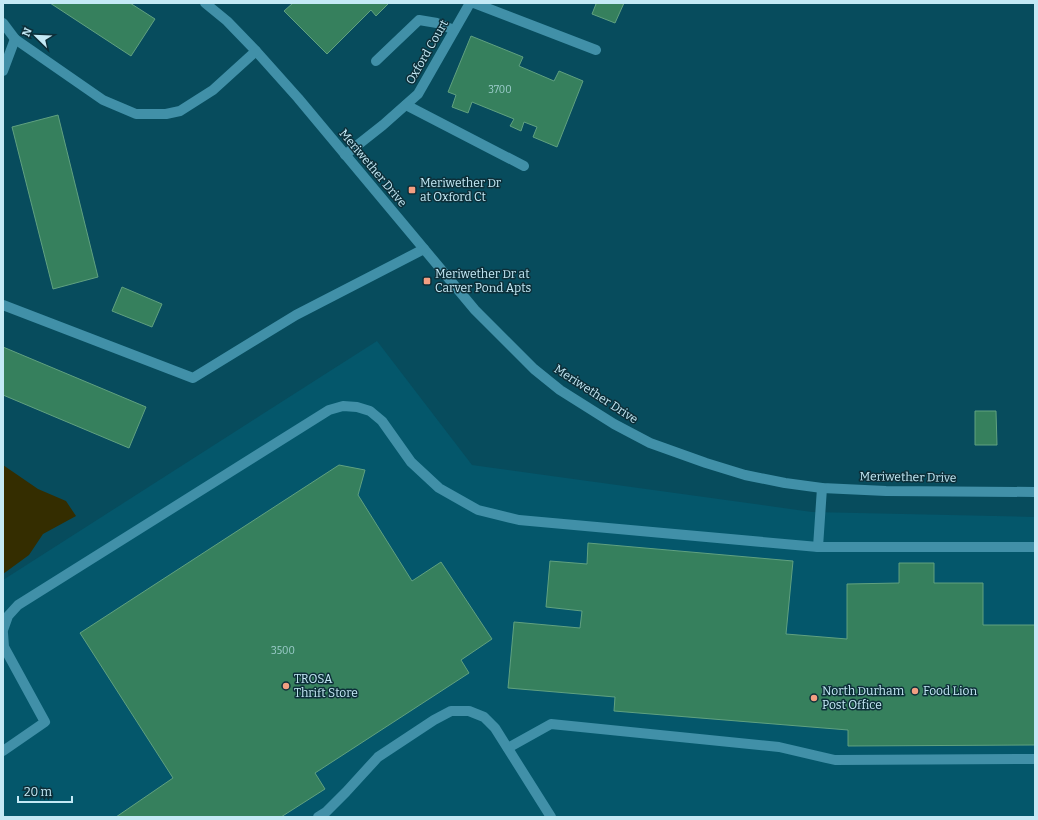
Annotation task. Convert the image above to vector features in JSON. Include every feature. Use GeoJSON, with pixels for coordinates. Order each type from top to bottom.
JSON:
{"type":"FeatureCollection","features":[{"type":"Feature","properties":{"kind":"street","name":"Meriwether Drive"},"geometry":{"type":"LineString","coordinates":[[205,3],[227,21],[298,98],[474,310],[534,369],[560,390],[614,424],[650,443],[706,463],[785,483],[822,488],[886,491],[1035,492]]}},
{"type":"Feature","properties":{"kind":"street","name":"Oxford Court"},"geometry":{"type":"LineString","coordinates":[[345,155],[418,94],[470,3]]}},
{"type":"Feature","properties":{"kind":"street"},"geometry":{"type":"LineString","coordinates":[[474,3],[596,50]]}},
{"type":"Feature","properties":{"kind":"street"},"geometry":{"type":"LineString","coordinates":[[376,61],[419,20],[437,23],[454,30]]}},
{"type":"Feature","properties":{"kind":"street"},"geometry":{"type":"LineString","coordinates":[[3,23],[15,39],[103,100],[136,114],[166,114],[180,111],[213,90],[256,51]]}},
{"type":"Feature","properties":{"kind":"street"},"geometry":{"type":"LineString","coordinates":[[3,71],[15,39]]}},
{"type":"Feature","properties":{"kind":"street"},"geometry":{"type":"LineString","coordinates":[[406,105],[524,166]]}},
{"type":"Feature","properties":{"kind":"street"},"geometry":{"type":"LineString","coordinates":[[3,305],[193,378],[296,315],[424,249]]}},
{"type":"Feature","properties":{"kind":"street"},"geometry":{"type":"LineString","coordinates":[[3,630],[8,616],[18,605],[329,410],[343,406],[357,407],[370,411],[382,421],[410,462],[439,488],[478,510],[519,520],[818,547],[1035,547]]}},
{"type":"Feature","properties":{"kind":"street"},"geometry":{"type":"LineString","coordinates":[[818,547],[822,488]]}},
{"type":"Feature","properties":{"kind":"street"},"geometry":{"type":"LineString","coordinates":[[3,633],[4,647],[45,722],[3,752]]}},
{"type":"Feature","properties":{"kind":"street"},"geometry":{"type":"LineString","coordinates":[[318,817],[326,812],[378,757],[434,720],[451,711],[468,711],[484,716],[495,728],[551,817]]}},
{"type":"Feature","properties":{"kind":"street"},"geometry":{"type":"LineString","coordinates":[[508,748],[551,724],[779,747],[835,760],[1035,759]]}},
{"type":"Feature","properties":{"kind":"shaded area"},"geometry":{"type":"Polygon","coordinates":[[[377,341],[472,465],[812,512],[1035,517],[1035,817],[3,817],[3,580],[377,341]]]}},
{"type":"Feature","properties":{"kind":"shaded area"},"geometry":{"type":"Polygon","coordinates":[[[3,465],[38,489],[66,501],[76,516],[43,534],[29,555],[3,574],[3,465]]]}},
{"type":"Feature","properties":{"kind":"building"},"geometry":{"type":"Polygon","coordinates":[[[50,3],[130,3],[155,19],[131,56],[50,3]]]}},
{"type":"Feature","properties":{"kind":"building"},"geometry":{"type":"Polygon","coordinates":[[[293,3],[389,3],[376,16],[371,10],[327,54],[284,11],[293,3]]]}},
{"type":"Feature","properties":{"kind":"building"},"geometry":{"type":"Polygon","coordinates":[[[594,3],[624,3],[615,23],[592,14],[596,4],[594,3]]]}},
{"type":"Feature","properties":{"kind":"building"},"geometry":{"type":"Polygon","coordinates":[[[471,36],[523,57],[519,66],[554,81],[559,71],[583,81],[557,147],[533,137],[537,127],[524,122],[521,131],[510,126],[514,119],[472,102],[468,113],[452,107],[456,95],[448,92],[471,36]]]}},
{"type":"Feature","properties":{"kind":"building"},"geometry":{"type":"Polygon","coordinates":[[[58,115],[98,277],[53,289],[12,127],[58,115]]]}},
{"type":"Feature","properties":{"kind":"building"},"geometry":{"type":"Polygon","coordinates":[[[122,287],[162,304],[152,327],[112,311],[122,287]]]}},
{"type":"Feature","properties":{"kind":"building"},"geometry":{"type":"Polygon","coordinates":[[[3,347],[146,407],[129,448],[3,395],[3,347]]]}},
{"type":"Feature","properties":{"kind":"building"},"geometry":{"type":"Polygon","coordinates":[[[975,411],[996,411],[997,445],[975,445],[975,411]]]}},
{"type":"Feature","properties":{"kind":"building"},"geometry":{"type":"Polygon","coordinates":[[[339,465],[365,470],[358,495],[412,581],[441,562],[492,639],[461,660],[469,673],[315,773],[325,789],[281,817],[116,817],[173,778],[80,633],[339,465]]]}},
{"type":"Feature","properties":{"kind":"building"},"geometry":{"type":"Polygon","coordinates":[[[588,543],[793,561],[786,634],[847,639],[847,584],[899,583],[899,563],[934,563],[934,583],[983,583],[983,625],[1035,625],[1035,745],[848,746],[848,730],[614,711],[615,697],[508,688],[514,622],[580,628],[582,611],[546,607],[550,561],[587,564],[588,543]]]}},
{"type":"Feature","properties":{"kind":"place","name":"Meriwether Dr at Oxford Ct"},"geometry":{"type":"Point","coordinates":[412,190]}},
{"type":"Feature","properties":{"kind":"place","name":"Meriwether Dr at Carver Pond Apts"},"geometry":{"type":"Point","coordinates":[427,281]}},
{"type":"Feature","properties":{"kind":"place","name":"TROSA Thrift Store"},"geometry":{"type":"Point","coordinates":[286,686]}},
{"type":"Feature","properties":{"kind":"place","name":"Food Lion"},"geometry":{"type":"Point","coordinates":[915,691]}},
{"type":"Feature","properties":{"kind":"place","name":"North Durham Post Office"},"geometry":{"type":"Point","coordinates":[814,698]}}]}
